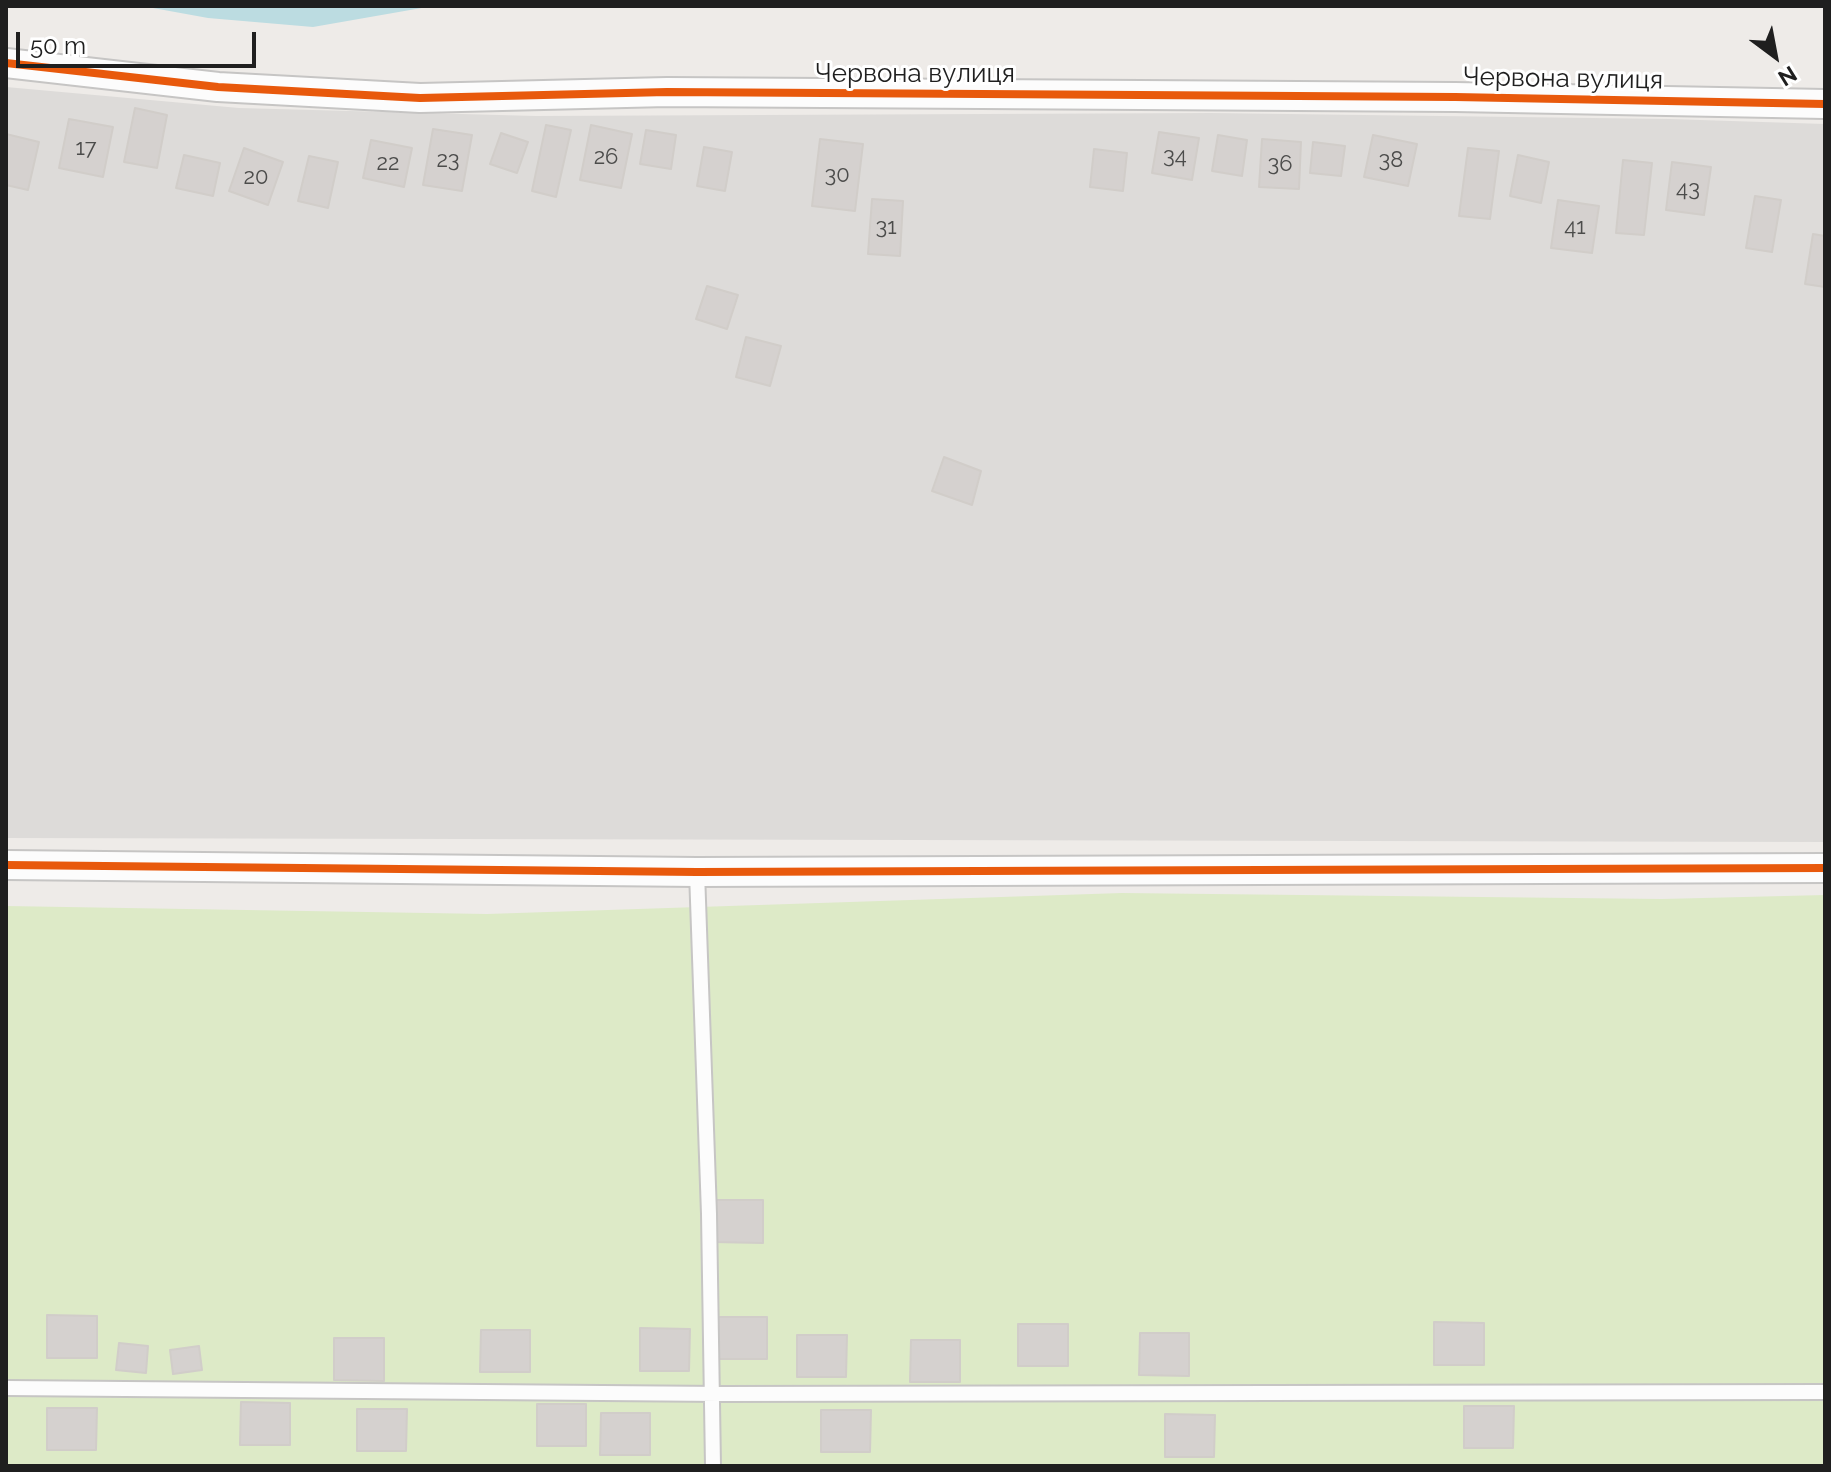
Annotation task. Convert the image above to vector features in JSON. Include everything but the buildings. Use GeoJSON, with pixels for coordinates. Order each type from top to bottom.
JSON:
{"type":"FeatureCollection","features":[{"type":"Feature","properties":{"kind":"street","name":"Червона вулиця"},"geometry":{"type":"LineString","coordinates":[[6,63],[218,87],[420,98],[667,92],[1455,97],[1825,104]]}},
{"type":"Feature","properties":{"kind":"street"},"geometry":{"type":"LineString","coordinates":[[6,865],[697,872],[1825,868]]}},
{"type":"Feature","properties":{"kind":"lane"},"geometry":{"type":"LineString","coordinates":[[697,872],[713,1466]]}},
{"type":"Feature","properties":{"kind":"lane"},"geometry":{"type":"LineString","coordinates":[[6,1388],[713,1394],[1825,1392]]}},
{"type":"Feature","properties":{"kind":"shaded area"},"geometry":{"type":"Polygon","coordinates":[[[6,87],[239,108],[536,116],[1211,113],[1825,124],[1825,842],[6,838],[6,87]]]}},
{"type":"Feature","properties":{"kind":"green space"},"geometry":{"type":"Polygon","coordinates":[[[1122,893],[1662,899],[1825,895],[1825,1466],[6,1466],[6,906],[487,914],[1122,893]]]}},
{"type":"Feature","properties":{"kind":"water"},"geometry":{"type":"Polygon","coordinates":[[[142,6],[433,6],[313,27],[208,18],[142,6]]]}},
{"type":"Feature","properties":{"kind":"cycle path"},"geometry":{"type":"LineString","coordinates":[[6,63],[218,87],[420,98],[667,92],[1455,97],[1825,104]]}},
{"type":"Feature","properties":{"kind":"cycle path"},"geometry":{"type":"LineString","coordinates":[[6,865],[697,872],[1825,868]]}}]}
